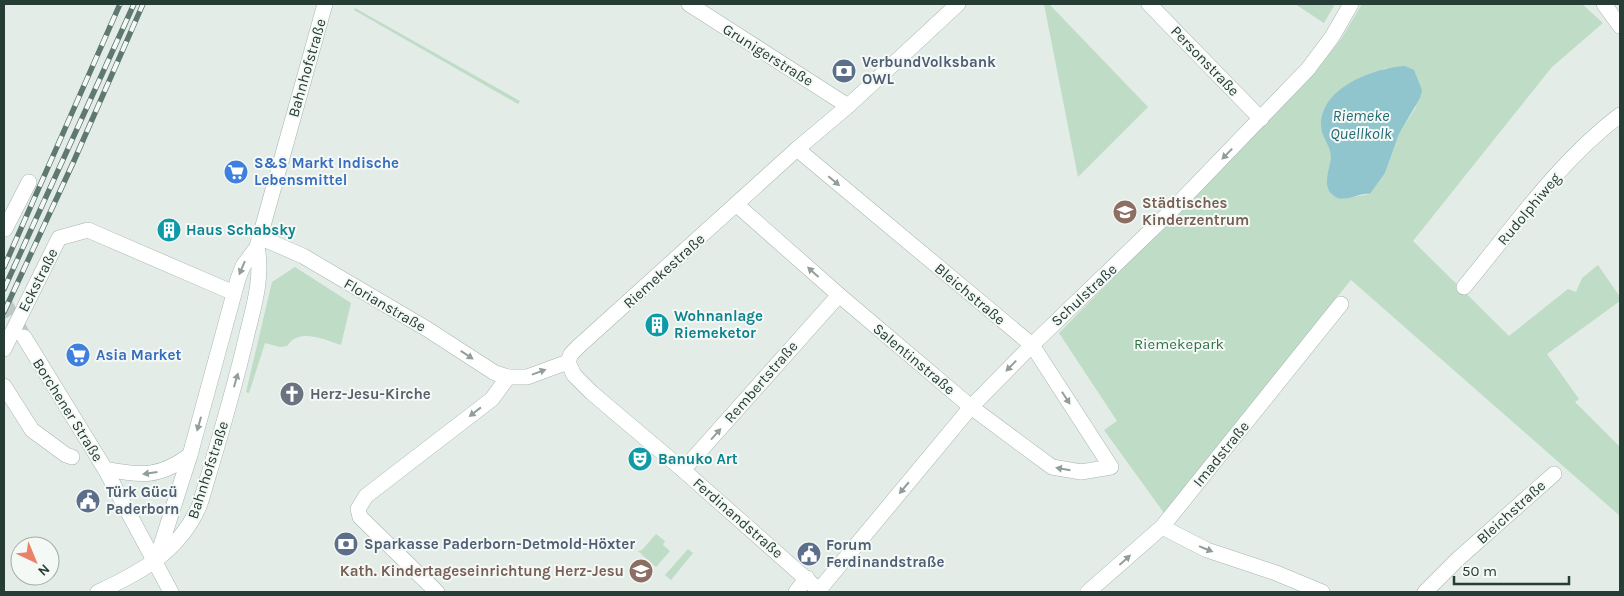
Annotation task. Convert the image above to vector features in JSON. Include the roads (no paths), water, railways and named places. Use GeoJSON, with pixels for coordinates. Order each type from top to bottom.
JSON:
{"type":"FeatureCollection","features":[{"type":"Feature","properties":{"kind":"street","name":"Bahnhofstraße"},"geometry":{"type":"LineString","coordinates":[[155,561],[190,455],[234,293],[243,266],[258,242],[325,4]]}},
{"type":"Feature","properties":{"kind":"street","name":"Grunigerstraße"},"geometry":{"type":"LineString","coordinates":[[689,4],[848,106]]}},
{"type":"Feature","properties":{"kind":"street","name":"Riemekestraße"},"geometry":{"type":"LineString","coordinates":[[568,362],[571,354],[579,346],[848,106],[958,4]]}},
{"type":"Feature","properties":{"kind":"street","name":"Personstraße"},"geometry":{"type":"LineString","coordinates":[[1149,4],[1261,119]]}},
{"type":"Feature","properties":{"kind":"street","name":"Schulstraße"},"geometry":{"type":"LineString","coordinates":[[820,591],[971,407],[1032,345],[1158,224],[1308,69],[1332,37],[1351,4]]}},
{"type":"Feature","properties":{"kind":"street"},"geometry":{"type":"LineString","coordinates":[[1604,4],[1620,26]]}},
{"type":"Feature","properties":{"kind":"street","name":"Rudolphiweg"},"geometry":{"type":"LineString","coordinates":[[1464,287],[1539,192],[1602,130],[1620,115]]}},
{"type":"Feature","properties":{"kind":"street","name":"Bleichstraße"},"geometry":{"type":"LineString","coordinates":[[797,150],[1032,345],[1111,467]]}},
{"type":"Feature","properties":{"kind":"street"},"geometry":{"type":"LineString","coordinates":[[4,229],[29,182]]}},
{"type":"Feature","properties":{"kind":"street","name":"Salentinstraße"},"geometry":{"type":"LineString","coordinates":[[737,204],[839,295],[971,407],[1052,467],[1080,472],[1111,467]]}},
{"type":"Feature","properties":{"kind":"street","name":"Eckstraße"},"geometry":{"type":"LineString","coordinates":[[4,349],[59,238],[88,230],[234,293]]}},
{"type":"Feature","properties":{"kind":"street","name":"Bahnhofstraße"},"geometry":{"type":"LineString","coordinates":[[155,561],[192,524],[200,504],[241,363],[252,315],[260,270],[258,242]]}},
{"type":"Feature","properties":{"kind":"street","name":"Florianstraße"},"geometry":{"type":"LineString","coordinates":[[258,242],[303,256],[495,373],[508,377]]}},
{"type":"Feature","properties":{"kind":"street","name":"Rembertstraße"},"geometry":{"type":"LineString","coordinates":[[683,470],[839,295]]}},
{"type":"Feature","properties":{"kind":"street","name":"Imadstraße"},"geometry":{"type":"LineString","coordinates":[[1088,592],[1162,527],[1341,304]]}},
{"type":"Feature","properties":{"kind":"street","name":"Borchener Straße"},"geometry":{"type":"LineString","coordinates":[[24,337],[105,469],[171,592]]}},
{"type":"Feature","properties":{"kind":"street"},"geometry":{"type":"LineString","coordinates":[[437,592],[360,517],[358,510],[366,496],[492,399],[508,377],[527,377],[568,362]]}},
{"type":"Feature","properties":{"kind":"street","name":"Ferdinandstraße"},"geometry":{"type":"LineString","coordinates":[[568,362],[574,375],[592,393],[683,470],[820,591]]}},
{"type":"Feature","properties":{"kind":"street"},"geometry":{"type":"LineString","coordinates":[[4,386],[32,430],[66,455],[72,457]]}},
{"type":"Feature","properties":{"kind":"street"},"geometry":{"type":"LineString","coordinates":[[105,469],[148,474],[170,468],[190,455]]}},
{"type":"Feature","properties":{"kind":"street","name":"Bleichstraße"},"geometry":{"type":"LineString","coordinates":[[1425,592],[1458,559],[1554,474]]}},
{"type":"Feature","properties":{"kind":"street"},"geometry":{"type":"LineString","coordinates":[[1162,527],[1207,550],[1276,573],[1322,592]]}},
{"type":"Feature","properties":{"kind":"street"},"geometry":{"type":"LineString","coordinates":[[98,592],[155,561]]}},
{"type":"Feature","properties":{"kind":"street"},"geometry":{"type":"LineString","coordinates":[[796,592],[807,578]]}},
{"type":"Feature","properties":{"kind":"water","name":"Riemeke Quellkolk"},"geometry":{"type":"Polygon","coordinates":[[[1405,66],[1414,70],[1422,90],[1420,98],[1399,134],[1385,173],[1370,194],[1342,199],[1334,196],[1330,192],[1327,183],[1331,153],[1321,128],[1324,111],[1330,100],[1340,90],[1365,75],[1405,66]]]}},
{"type":"Feature","properties":{"kind":"tunnel"},"geometry":{"type":"LineString","coordinates":[[4,302],[22,333]]}},
{"type":"Feature","properties":{"kind":"railway"},"geometry":{"type":"LineString","coordinates":[[4,267],[120,4]]}},
{"type":"Feature","properties":{"kind":"railway"},"geometry":{"type":"LineString","coordinates":[[4,289],[134,4]]}},
{"type":"Feature","properties":{"kind":"railway"},"geometry":{"type":"LineString","coordinates":[[4,312],[73,163],[143,4]]}},
{"type":"Feature","properties":{"kind":"place","name":"VerbundVolksbank OWL"},"geometry":{"type":"Point","coordinates":[844,71]}},
{"type":"Feature","properties":{"kind":"place","name":"S&S Markt Indische Lebensmittel"},"geometry":{"type":"Point","coordinates":[236,172]}},
{"type":"Feature","properties":{"kind":"place","name":"Städtisches Kinderzentrum"},"geometry":{"type":"Point","coordinates":[1125,212]}},
{"type":"Feature","properties":{"kind":"place","name":"Haus Schabsky"},"geometry":{"type":"Point","coordinates":[169,230]}},
{"type":"Feature","properties":{"kind":"place","name":"Wohnanlage Riemeketor"},"geometry":{"type":"Point","coordinates":[657,325]}},
{"type":"Feature","properties":{"kind":"place","name":"Asia Market"},"geometry":{"type":"Point","coordinates":[78,355]}},
{"type":"Feature","properties":{"kind":"place","name":"Herz-Jesu-Kirche"},"geometry":{"type":"Point","coordinates":[292,394]}},
{"type":"Feature","properties":{"kind":"place","name":"Banuko Art"},"geometry":{"type":"Point","coordinates":[640,459]}},
{"type":"Feature","properties":{"kind":"place","name":"Türk Gücü Paderborn"},"geometry":{"type":"Point","coordinates":[88,501]}},
{"type":"Feature","properties":{"kind":"place","name":"Sparkasse Paderborn-Detmold-Höxter"},"geometry":{"type":"Point","coordinates":[346,544]}},
{"type":"Feature","properties":{"kind":"place","name":"Forum Ferdinandstraße"},"geometry":{"type":"Point","coordinates":[809,554]}},
{"type":"Feature","properties":{"kind":"place","name":"Kath. Kindertageseinrichtung Herz-Jesu"},"geometry":{"type":"Point","coordinates":[641,571]}},
{"type":"Feature","properties":{"kind":"park label","name":"Riemekepark"},"geometry":{"type":"Point","coordinates":[1179,344]}}]}
